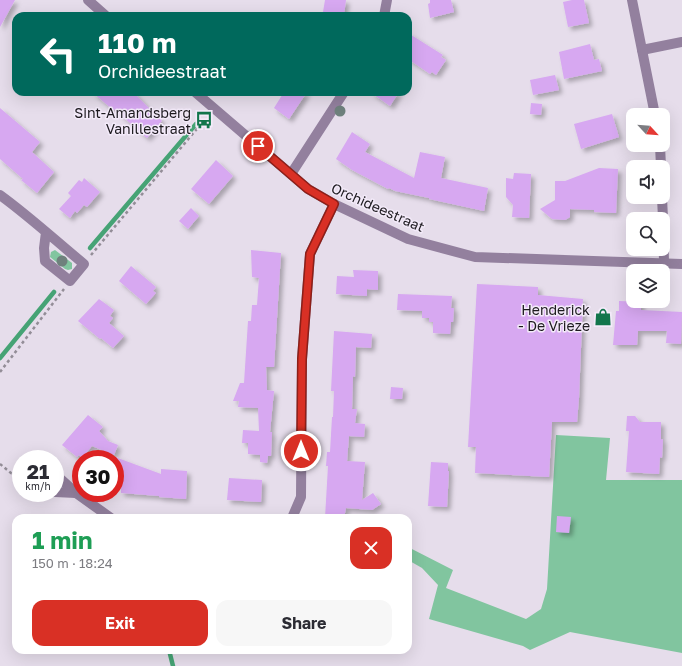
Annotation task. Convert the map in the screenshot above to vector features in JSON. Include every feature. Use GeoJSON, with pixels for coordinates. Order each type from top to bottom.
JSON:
{"type":"FeatureCollection","features":[{"type":"Feature","properties":{"kind":"street"},"geometry":{"type":"LineString","coordinates":[[88,0],[102,12]]}},
{"type":"Feature","properties":{"kind":"street"},"geometry":{"type":"LineString","coordinates":[[385,12],[387,0]]}},
{"type":"Feature","properties":{"kind":"street"},"geometry":{"type":"LineString","coordinates":[[632,0],[654,108]]}},
{"type":"Feature","properties":{"kind":"street"},"geometry":{"type":"LineString","coordinates":[[642,50],[682,42]]}},
{"type":"Feature","properties":{"kind":"street","name":"Orchideestraat"},"geometry":{"type":"LineString","coordinates":[[200,96],[308,189],[334,204],[408,239],[475,257],[682,264]]}},
{"type":"Feature","properties":{"kind":"street"},"geometry":{"type":"LineString","coordinates":[[291,174],[341,96]]}},
{"type":"Feature","properties":{"kind":"street"},"geometry":{"type":"LineString","coordinates":[[0,195],[46,232],[84,264],[70,281],[45,261],[44,248],[46,232]]}},
{"type":"Feature","properties":{"kind":"street"},"geometry":{"type":"LineString","coordinates":[[294,514],[301,497],[302,359],[310,254],[334,204]]}},
{"type":"Feature","properties":{"kind":"street"},"geometry":{"type":"LineString","coordinates":[[664,256],[664,263]]}},
{"type":"Feature","properties":{"kind":"street"},"geometry":{"type":"LineString","coordinates":[[64,482],[72,489]]}},
{"type":"Feature","properties":{"kind":"street"},"geometry":{"type":"LineString","coordinates":[[89,502],[105,514]]}},
{"type":"Feature","properties":{"kind":"path"},"geometry":{"type":"LineString","coordinates":[[84,264],[214,108]]}},
{"type":"Feature","properties":{"kind":"path"},"geometry":{"type":"LineString","coordinates":[[0,372],[70,281]]}},
{"type":"Feature","properties":{"kind":"path"},"geometry":{"type":"LineString","coordinates":[[0,464],[12,473]]}},
{"type":"Feature","properties":{"kind":"green space"},"geometry":{"type":"Polygon","coordinates":[[[55,250],[72,263],[72,269],[65,269],[50,257],[51,252],[55,250]]]}},
{"type":"Feature","properties":{"kind":"green space"},"geometry":{"type":"Polygon","coordinates":[[[556,435],[610,438],[606,480],[682,480],[682,653],[570,632],[530,650],[523,646],[429,619],[438,585],[422,568],[412,562],[412,549],[453,570],[446,588],[526,619],[541,609],[547,589],[556,435]]]}},
{"type":"Feature","properties":{"kind":"building"},"geometry":{"type":"Polygon","coordinates":[[[0,0],[15,0],[0,27],[0,0]]]}},
{"type":"Feature","properties":{"kind":"building"},"geometry":{"type":"Polygon","coordinates":[[[325,0],[346,0],[344,12],[323,12],[325,0]]]}},
{"type":"Feature","properties":{"kind":"building"},"geometry":{"type":"Polygon","coordinates":[[[430,0],[451,0],[454,12],[430,18],[428,4],[430,3],[430,0]]]}},
{"type":"Feature","properties":{"kind":"building"},"geometry":{"type":"Polygon","coordinates":[[[584,0],[589,23],[568,27],[563,2],[584,0]]]}},
{"type":"Feature","properties":{"kind":"building"},"geometry":{"type":"Polygon","coordinates":[[[412,36],[443,55],[441,57],[446,60],[436,75],[432,72],[430,74],[412,62],[412,36]]]}},
{"type":"Feature","properties":{"kind":"building"},"geometry":{"type":"Polygon","coordinates":[[[590,44],[594,60],[599,59],[602,71],[564,79],[559,52],[590,44]]]}},
{"type":"Feature","properties":{"kind":"building"},"geometry":{"type":"Polygon","coordinates":[[[555,75],[559,90],[533,95],[530,80],[555,75]]]}},
{"type":"Feature","properties":{"kind":"building"},"geometry":{"type":"Polygon","coordinates":[[[97,96],[137,96],[162,121],[147,138],[114,109],[113,110],[97,96]]]}},
{"type":"Feature","properties":{"kind":"building"},"geometry":{"type":"Polygon","coordinates":[[[282,96],[304,96],[289,119],[274,108],[282,96]]]}},
{"type":"Feature","properties":{"kind":"building"},"geometry":{"type":"Polygon","coordinates":[[[376,96],[396,96],[390,106],[376,96]]]}},
{"type":"Feature","properties":{"kind":"building"},"geometry":{"type":"Polygon","coordinates":[[[531,103],[542,104],[541,115],[530,114],[531,103]]]}},
{"type":"Feature","properties":{"kind":"building"},"geometry":{"type":"Polygon","coordinates":[[[0,108],[40,142],[32,152],[54,172],[37,193],[21,180],[23,179],[0,159],[0,108]]]}},
{"type":"Feature","properties":{"kind":"building"},"geometry":{"type":"Polygon","coordinates":[[[612,114],[619,137],[581,149],[574,124],[612,114]]]}},
{"type":"Feature","properties":{"kind":"building"},"geometry":{"type":"Polygon","coordinates":[[[352,132],[370,144],[365,152],[414,178],[420,152],[445,157],[441,178],[488,188],[484,211],[388,189],[352,170],[336,159],[352,132]]]}},
{"type":"Feature","properties":{"kind":"building"},"geometry":{"type":"Polygon","coordinates":[[[216,160],[233,176],[209,204],[191,189],[216,160]]]}},
{"type":"Feature","properties":{"kind":"building"},"geometry":{"type":"Polygon","coordinates":[[[599,168],[618,169],[616,213],[570,209],[570,217],[565,220],[552,219],[540,209],[555,200],[555,181],[565,181],[599,168]]]}},
{"type":"Feature","properties":{"kind":"building"},"geometry":{"type":"Polygon","coordinates":[[[514,173],[531,174],[529,218],[512,217],[513,205],[506,197],[506,178],[513,179],[514,173]]]}},
{"type":"Feature","properties":{"kind":"building"},"geometry":{"type":"Polygon","coordinates":[[[84,178],[100,192],[87,207],[84,205],[77,213],[75,211],[70,218],[59,209],[71,196],[68,193],[79,180],[82,182],[84,178]]]}},
{"type":"Feature","properties":{"kind":"building"},"geometry":{"type":"Polygon","coordinates":[[[191,208],[199,216],[188,229],[179,221],[191,208]]]}},
{"type":"Feature","properties":{"kind":"building"},"geometry":{"type":"Polygon","coordinates":[[[251,250],[281,253],[274,367],[266,367],[267,390],[274,391],[270,432],[272,432],[271,456],[268,456],[267,463],[260,462],[260,455],[248,454],[248,443],[242,443],[243,430],[259,431],[258,408],[238,407],[239,401],[233,401],[240,383],[244,383],[248,321],[251,321],[252,305],[257,305],[259,278],[252,277],[251,250]]]}},
{"type":"Feature","properties":{"kind":"building"},"geometry":{"type":"Polygon","coordinates":[[[131,266],[156,287],[153,291],[156,293],[146,304],[119,281],[131,266]]]}},
{"type":"Feature","properties":{"kind":"building"},"geometry":{"type":"Polygon","coordinates":[[[353,270],[378,271],[378,290],[367,289],[367,296],[336,294],[337,276],[354,277],[353,270]]]}},
{"type":"Feature","properties":{"kind":"building"},"geometry":{"type":"Polygon","coordinates":[[[477,284],[538,287],[538,295],[583,299],[577,422],[552,422],[549,477],[475,473],[476,447],[468,447],[477,284]]]}},
{"type":"Feature","properties":{"kind":"building"},"geometry":{"type":"Polygon","coordinates":[[[398,294],[452,296],[451,308],[454,308],[450,334],[433,333],[433,322],[429,322],[429,318],[422,318],[422,311],[397,310],[398,294]]]}},
{"type":"Feature","properties":{"kind":"building"},"geometry":{"type":"Polygon","coordinates":[[[99,299],[114,310],[110,316],[113,318],[109,323],[124,336],[113,348],[78,321],[99,299]]]}},
{"type":"Feature","properties":{"kind":"building"},"geometry":{"type":"Polygon","coordinates":[[[619,301],[626,301],[626,308],[682,312],[681,344],[666,343],[667,331],[638,331],[637,345],[613,345],[616,311],[619,311],[619,301]]]}},
{"type":"Feature","properties":{"kind":"building"},"geometry":{"type":"Polygon","coordinates":[[[334,331],[372,334],[371,348],[356,347],[352,409],[357,409],[355,423],[365,424],[364,437],[349,436],[347,461],[365,462],[362,500],[373,493],[381,504],[372,510],[346,508],[345,514],[325,514],[328,466],[326,466],[327,452],[330,452],[333,417],[334,391],[331,391],[334,331]]]}},
{"type":"Feature","properties":{"kind":"building"},"geometry":{"type":"Polygon","coordinates":[[[391,387],[403,388],[402,399],[390,399],[391,387]]]}},
{"type":"Feature","properties":{"kind":"building"},"geometry":{"type":"Polygon","coordinates":[[[88,415],[103,427],[99,431],[108,441],[118,445],[116,450],[102,450],[92,446],[89,450],[72,450],[72,453],[62,445],[88,415]]]}},
{"type":"Feature","properties":{"kind":"building"},"geometry":{"type":"Polygon","coordinates":[[[627,416],[635,416],[640,422],[661,422],[661,440],[663,439],[659,474],[626,472],[629,431],[626,431],[627,416]]]}},
{"type":"Feature","properties":{"kind":"building"},"geometry":{"type":"Polygon","coordinates":[[[124,460],[161,474],[161,469],[187,471],[186,499],[124,493],[124,460]]]}},
{"type":"Feature","properties":{"kind":"building"},"geometry":{"type":"Polygon","coordinates":[[[431,462],[448,463],[447,507],[428,506],[431,462]]]}},
{"type":"Feature","properties":{"kind":"building"},"geometry":{"type":"Polygon","coordinates":[[[229,478],[262,480],[261,502],[227,500],[229,478]]]}},
{"type":"Feature","properties":{"kind":"building"},"geometry":{"type":"Polygon","coordinates":[[[557,516],[571,517],[569,533],[556,532],[557,516]]]}},
{"type":"Feature","properties":{"kind":"waterway"},"geometry":{"type":"LineString","coordinates":[[90,248],[196,124]]}},
{"type":"Feature","properties":{"kind":"waterway"},"geometry":{"type":"LineString","coordinates":[[0,358],[54,292]]}},
{"type":"Feature","properties":{"kind":"waterway"},"geometry":{"type":"LineString","coordinates":[[170,654],[173,666]]}},
{"type":"Feature","properties":{"kind":"place","name":"Sint-Amandsberg Vanillestraat"},"geometry":{"type":"Point","coordinates":[204,120]}},
{"type":"Feature","properties":{"kind":"place","name":"Henderick - De Vrieze"},"geometry":{"type":"Point","coordinates":[603,317]}},
{"type":"Feature","properties":{"kind":"route"},"geometry":{"type":"LineString","coordinates":[[258,146],[308,189],[334,204],[310,254],[302,359],[301,451]]}}]}
